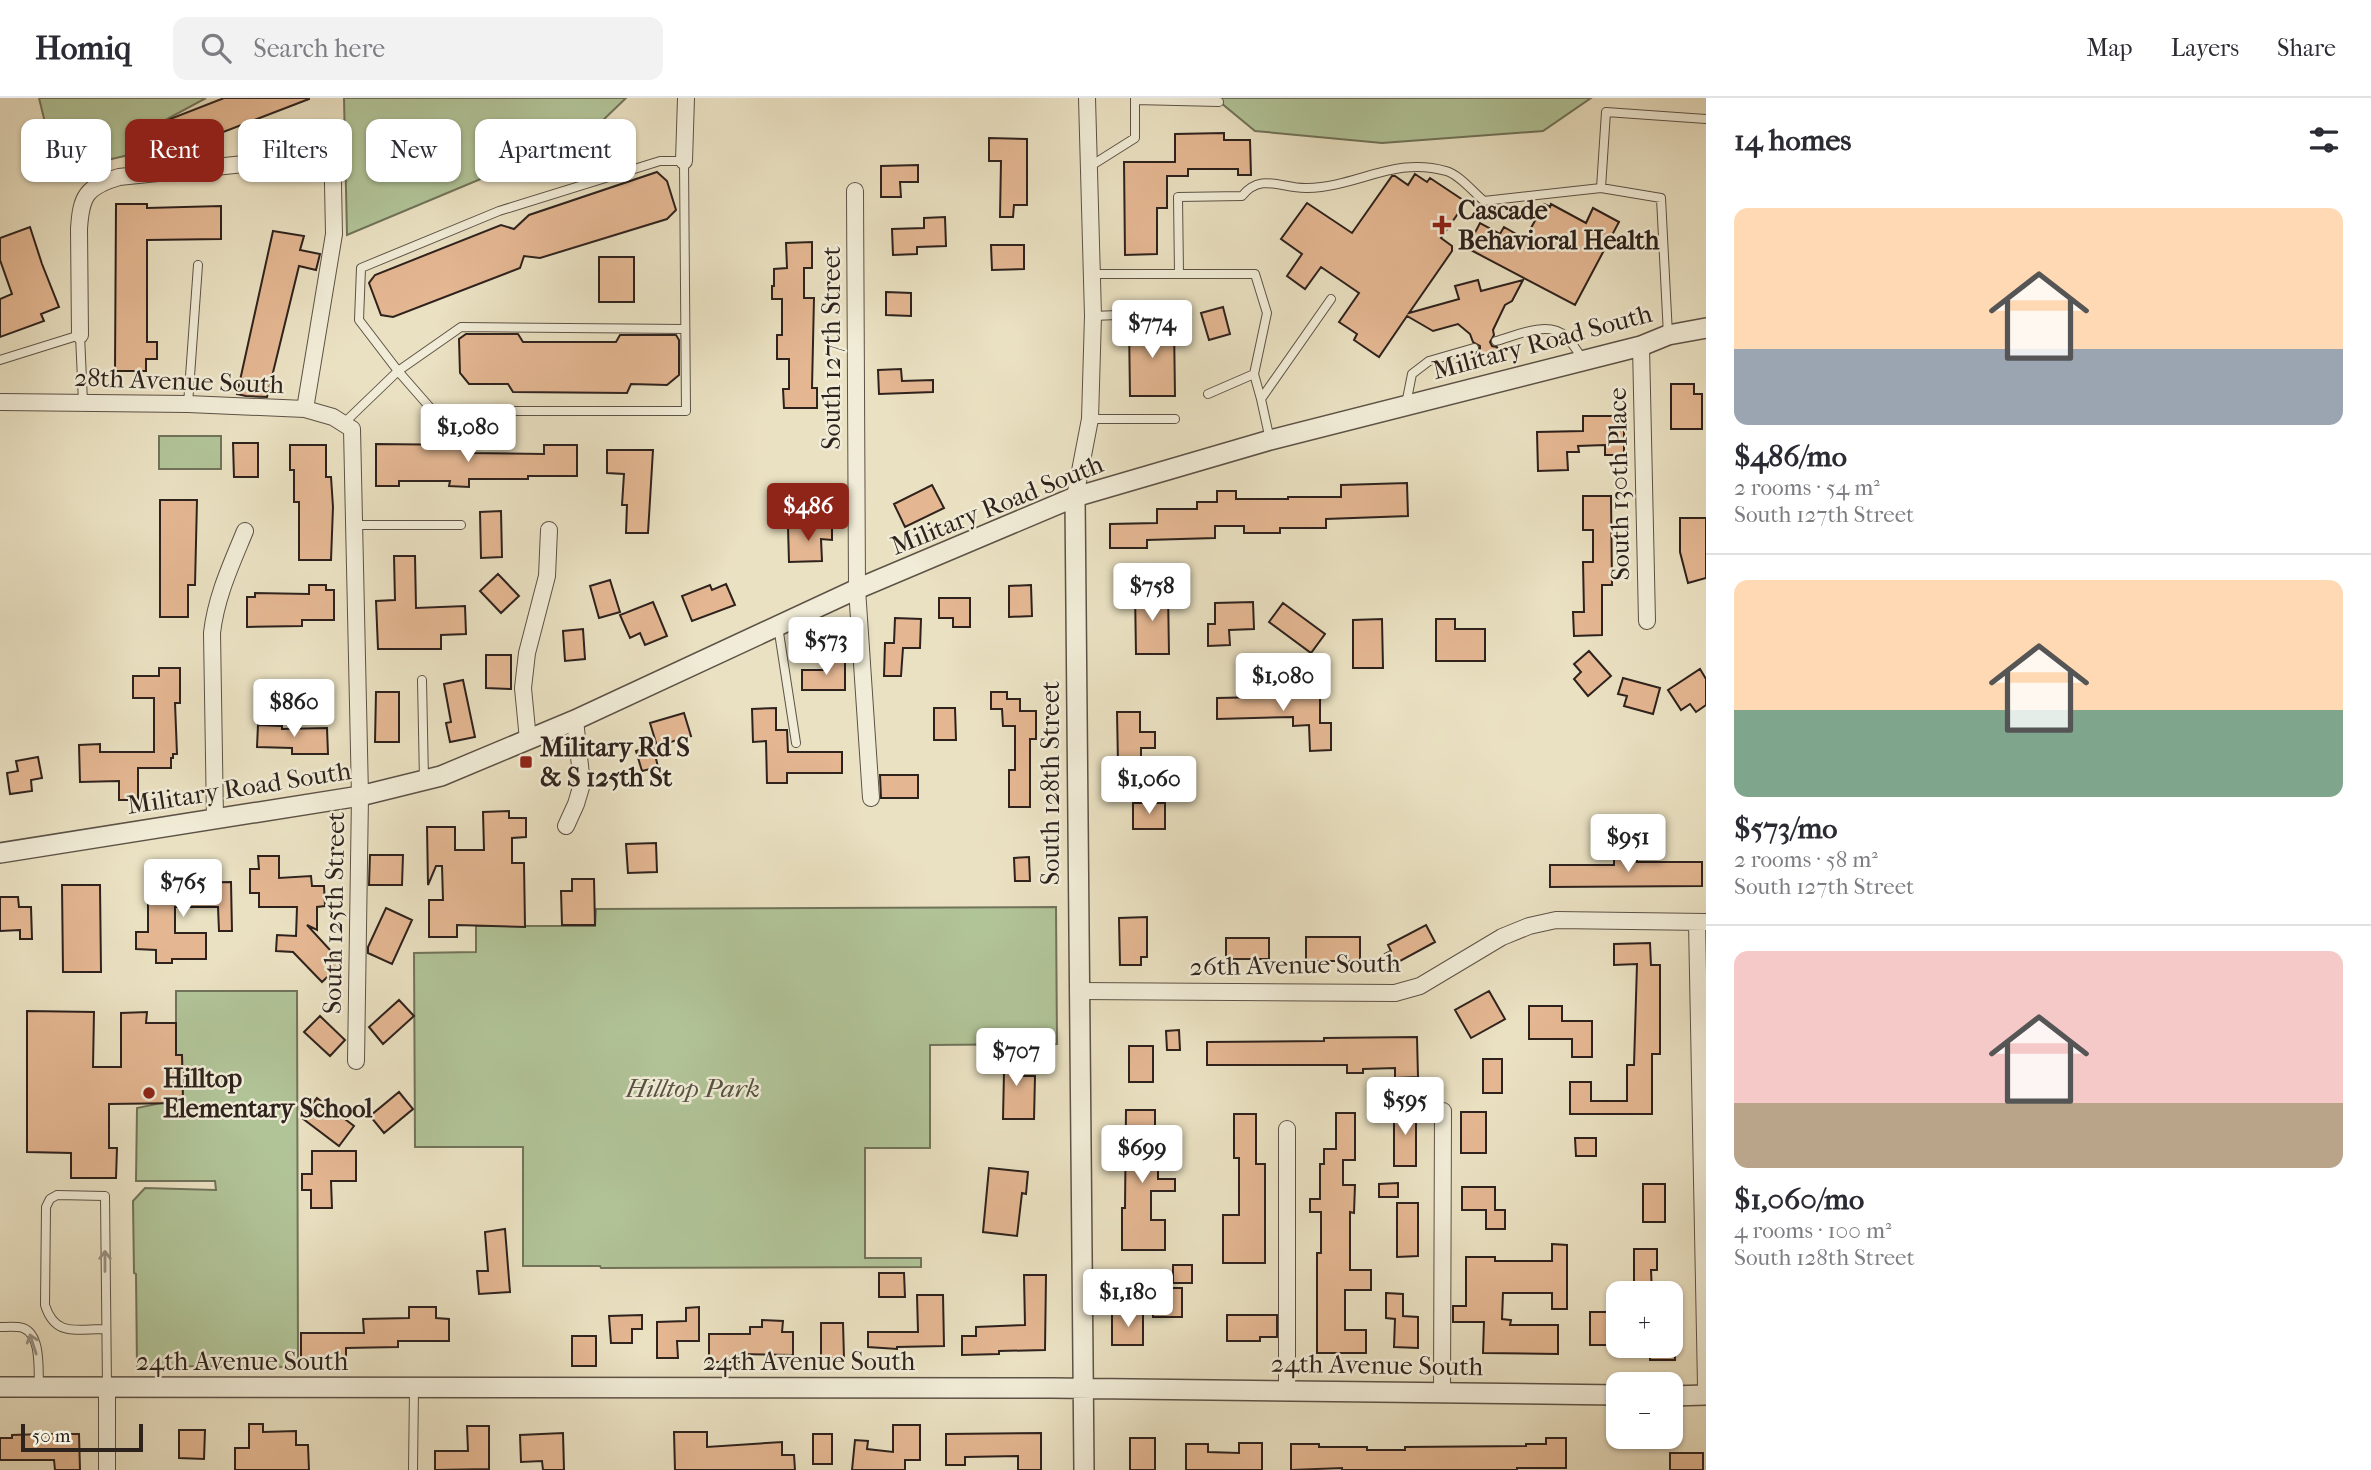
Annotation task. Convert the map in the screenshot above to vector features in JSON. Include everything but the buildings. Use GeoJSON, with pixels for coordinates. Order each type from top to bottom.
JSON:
{"type":"FeatureCollection","features":[{"type":"Feature","properties":{"kind":"street"},"geometry":{"type":"LineString","coordinates":[[684,161],[686,98]]}},
{"type":"Feature","properties":{"kind":"street","name":"South 128th Street"},"geometry":{"type":"LineString","coordinates":[[1084,1470],[1075,497],[1090,419],[1093,316],[1087,98]]}},
{"type":"Feature","properties":{"kind":"street"},"geometry":{"type":"LineString","coordinates":[[80,335],[79,229],[80,212],[86,193],[101,183],[118,177],[244,164],[332,133],[334,234],[305,409]]}},
{"type":"Feature","properties":{"kind":"street","name":"South 127th Street"},"geometry":{"type":"LineString","coordinates":[[855,191],[857,589],[872,798]]}},
{"type":"Feature","properties":{"kind":"street","name":"Military Road South"},"geometry":{"type":"LineString","coordinates":[[0,853],[360,796],[441,776],[575,720],[857,589],[1075,497],[1270,440],[1641,346],[1668,335],[1706,328]]}},
{"type":"Feature","properties":{"kind":"street","name":"South 130th Place"},"geometry":{"type":"LineString","coordinates":[[1641,346],[1647,621]]}},
{"type":"Feature","properties":{"kind":"street","name":"28th Avenue South"},"geometry":{"type":"LineString","coordinates":[[0,402],[188,404],[305,409],[332,417],[348,427]]}},
{"type":"Feature","properties":{"kind":"street","name":"South 125th Street"},"geometry":{"type":"LineString","coordinates":[[348,427],[354,525],[360,796],[356,1061]]}},
{"type":"Feature","properties":{"kind":"street"},"geometry":{"type":"LineString","coordinates":[[528,740],[523,688],[527,653],[547,576],[549,530]]}},
{"type":"Feature","properties":{"kind":"street"},"geometry":{"type":"LineString","coordinates":[[215,819],[213,624],[219,596],[245,531]]}},
{"type":"Feature","properties":{"kind":"street"},"geometry":{"type":"LineString","coordinates":[[566,826],[582,783],[575,720]]}},
{"type":"Feature","properties":{"kind":"street","name":"26th Avenue South"},"geometry":{"type":"LineString","coordinates":[[1078,990],[1395,993],[1420,986],[1502,937],[1542,923],[1556,920],[1701,922]]}},
{"type":"Feature","properties":{"kind":"street"},"geometry":{"type":"LineString","coordinates":[[1701,922],[1706,1387]]}},
{"type":"Feature","properties":{"kind":"street"},"geometry":{"type":"LineString","coordinates":[[1442,1392],[1443,1111]]}},
{"type":"Feature","properties":{"kind":"street"},"geometry":{"type":"LineString","coordinates":[[1286,1390],[1287,1129]]}},
{"type":"Feature","properties":{"kind":"street","name":"24th Avenue South"},"geometry":{"type":"LineString","coordinates":[[0,1387],[1083,1388],[1606,1395]]}},
{"type":"Feature","properties":{"kind":"street"},"geometry":{"type":"LineString","coordinates":[[107,1387],[107,1470]]}},
{"type":"Feature","properties":{"kind":"street"},"geometry":{"type":"LineString","coordinates":[[1683,1396],[1706,1395]]}},
{"type":"Feature","properties":{"kind":"lane"},"geometry":{"type":"LineString","coordinates":[[1089,167],[1135,138],[1135,99],[1219,102]]}},
{"type":"Feature","properties":{"kind":"lane"},"geometry":{"type":"LineString","coordinates":[[1601,188],[1606,112],[1706,119]]}},
{"type":"Feature","properties":{"kind":"lane"},"geometry":{"type":"LineString","coordinates":[[660,161],[684,161],[686,411],[433,411],[359,320],[361,268],[499,211],[660,161]]}},
{"type":"Feature","properties":{"kind":"lane"},"geometry":{"type":"LineString","coordinates":[[1179,273],[1178,197],[1242,196],[1249,187],[1266,183],[1307,188],[1355,180],[1399,167],[1422,167],[1449,172],[1484,201],[1601,188],[1661,198],[1668,335]]}},
{"type":"Feature","properties":{"kind":"lane"},"geometry":{"type":"LineString","coordinates":[[188,404],[198,265]]}},
{"type":"Feature","properties":{"kind":"lane"},"geometry":{"type":"LineString","coordinates":[[1091,274],[1255,274],[1267,313],[1254,374],[1270,440]]}},
{"type":"Feature","properties":{"kind":"lane"},"geometry":{"type":"LineString","coordinates":[[1261,399],[1331,299]]}},
{"type":"Feature","properties":{"kind":"lane"},"geometry":{"type":"LineString","coordinates":[[1093,316],[1167,313]]}},
{"type":"Feature","properties":{"kind":"lane"},"geometry":{"type":"LineString","coordinates":[[348,427],[398,371],[461,327],[685,329]]}},
{"type":"Feature","properties":{"kind":"lane"},"geometry":{"type":"LineString","coordinates":[[1496,341],[1541,329],[1554,330],[1564,335],[1584,361]]}},
{"type":"Feature","properties":{"kind":"lane"},"geometry":{"type":"LineString","coordinates":[[0,360],[80,335],[83,402]]}},
{"type":"Feature","properties":{"kind":"lane"},"geometry":{"type":"LineString","coordinates":[[1406,406],[1412,374],[1429,361],[1474,348]]}},
{"type":"Feature","properties":{"kind":"lane"},"geometry":{"type":"LineString","coordinates":[[1209,394],[1254,374]]}},
{"type":"Feature","properties":{"kind":"lane"},"geometry":{"type":"LineString","coordinates":[[1090,419],[1175,419]]}},
{"type":"Feature","properties":{"kind":"lane"},"geometry":{"type":"LineString","coordinates":[[354,525],[461,525]]}},
{"type":"Feature","properties":{"kind":"lane"},"geometry":{"type":"LineString","coordinates":[[778,626],[796,743]]}},
{"type":"Feature","properties":{"kind":"lane"},"geometry":{"type":"LineString","coordinates":[[422,680],[424,780]]}},
{"type":"Feature","properties":{"kind":"lane"},"geometry":{"type":"LineString","coordinates":[[105,1329],[63,1329],[55,1325],[49,1317],[45,1305],[46,1207],[57,1195],[105,1196],[107,1387]]}},
{"type":"Feature","properties":{"kind":"lane"},"geometry":{"type":"LineString","coordinates":[[0,1327],[20,1327],[32,1335],[37,1349],[38,1387]]}},
{"type":"Feature","properties":{"kind":"lane"},"geometry":{"type":"LineString","coordinates":[[413,1470],[414,1387]]}},
{"type":"Feature","properties":{"kind":"green space"},"geometry":{"type":"Polygon","coordinates":[[[39,98],[206,98],[167,119],[125,119],[125,156],[111,159],[111,119],[44,119],[39,98]]]}},
{"type":"Feature","properties":{"kind":"green space"},"geometry":{"type":"Polygon","coordinates":[[[344,98],[626,98],[604,119],[475,119],[475,181],[347,235],[346,182],[352,182],[352,119],[344,119],[344,98]]]}},
{"type":"Feature","properties":{"kind":"green space"},"geometry":{"type":"Polygon","coordinates":[[[1215,98],[1591,98],[1543,131],[1382,143],[1255,131],[1215,98]]]}},
{"type":"Feature","properties":{"kind":"green space"},"geometry":{"type":"Polygon","coordinates":[[[159,436],[221,436],[221,469],[159,469],[159,436]]]}},
{"type":"Feature","properties":{"kind":"green space","name":"Hilltop Park"},"geometry":{"type":"Polygon","coordinates":[[[1056,907],[1057,1044],[930,1045],[930,1148],[865,1148],[865,1258],[921,1258],[921,1267],[523,1266],[523,1147],[415,1147],[414,953],[476,952],[476,926],[595,926],[596,909],[1056,907]]]}},
{"type":"Feature","properties":{"kind":"green space"},"geometry":{"type":"Polygon","coordinates":[[[176,991],[297,991],[298,1367],[137,1366],[133,1201],[145,1188],[216,1190],[215,1181],[136,1181],[137,1108],[161,1103],[183,1103],[182,1055],[176,1055],[176,991]]]}},
{"type":"Feature","properties":{"kind":"place","name":"Cascade Behavioral Health"},"geometry":{"type":"Point","coordinates":[1442,225]}},
{"type":"Feature","properties":{"kind":"place","name":"Military Rd S & S 125th St"},"geometry":{"type":"Point","coordinates":[526,762]}},
{"type":"Feature","properties":{"kind":"place","name":"Hilltop Elementary School"},"geometry":{"type":"Point","coordinates":[149,1093]}}]}
